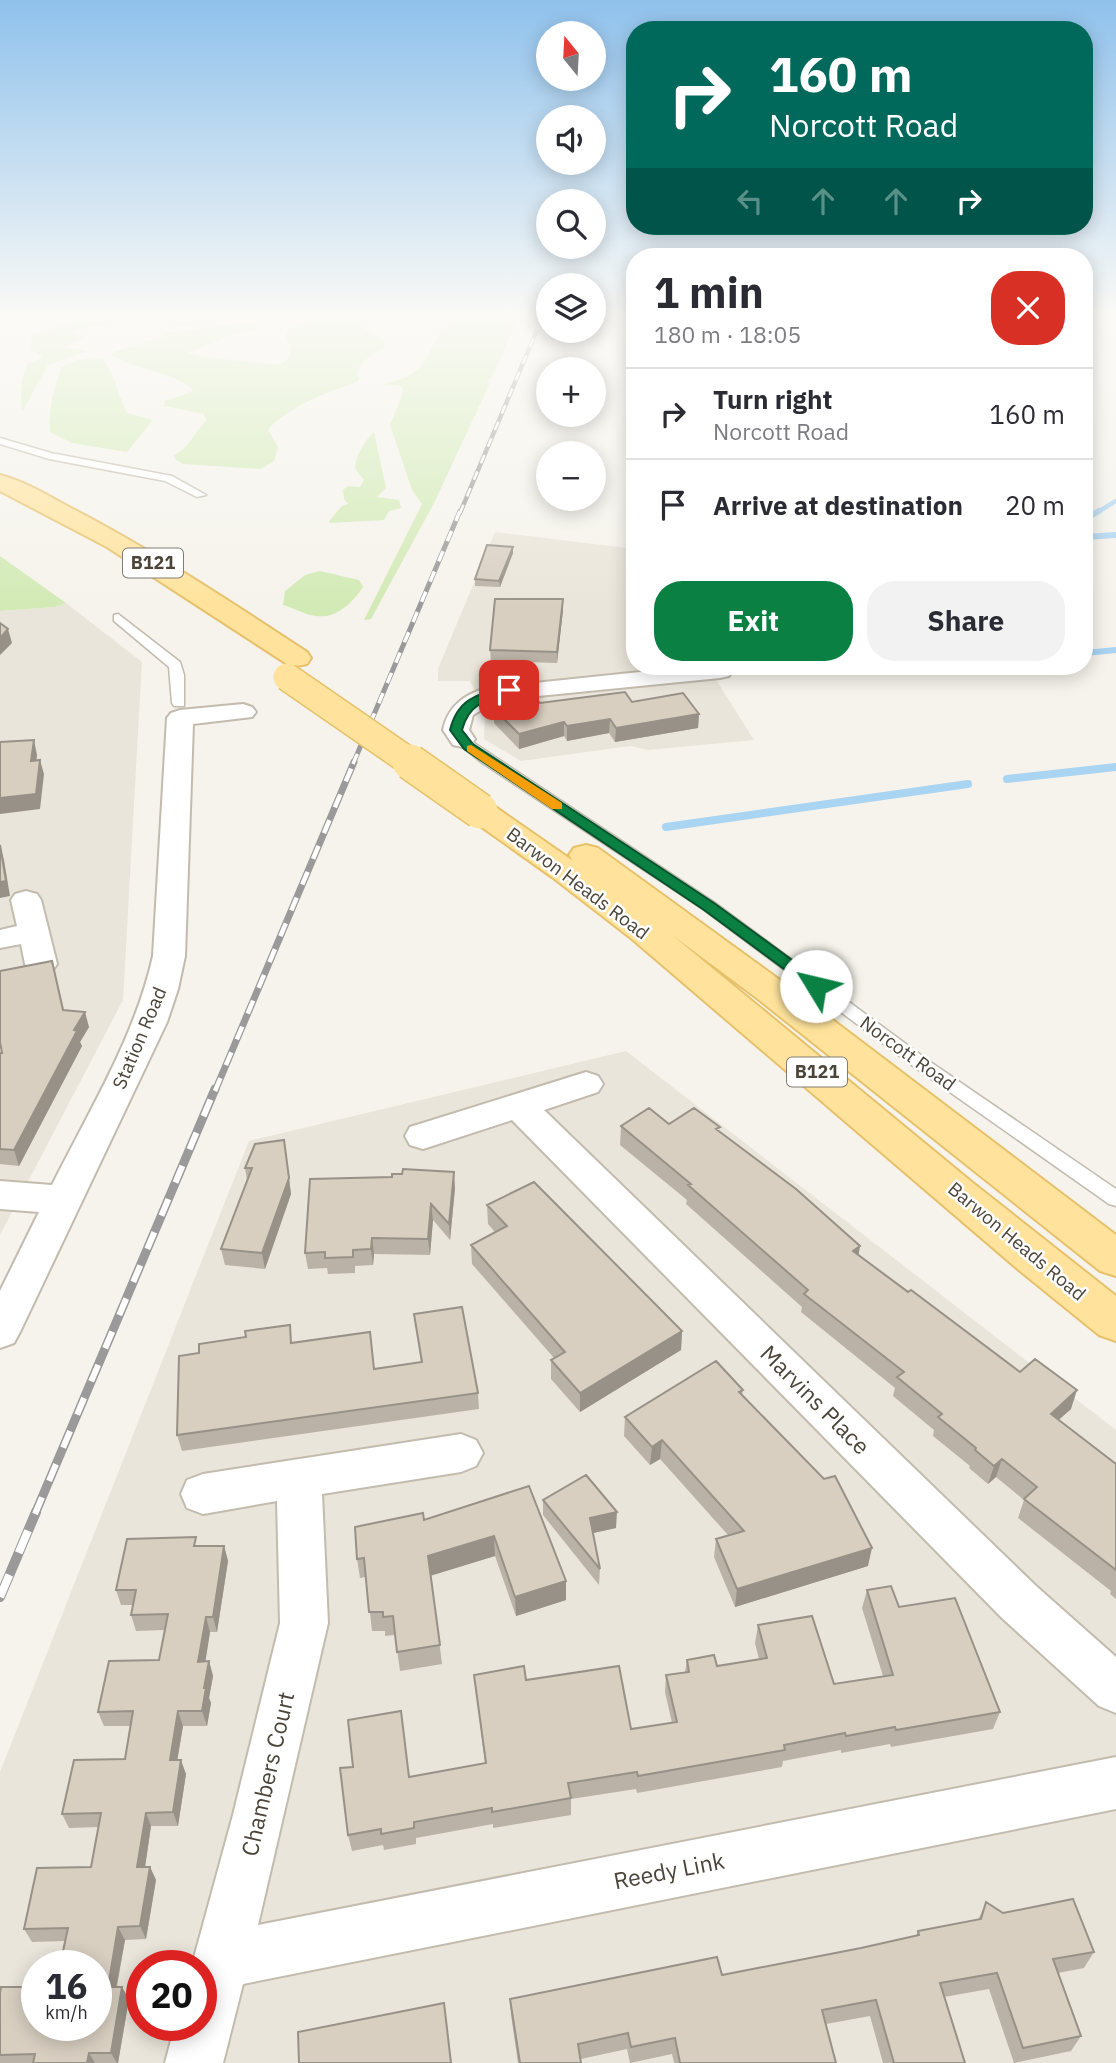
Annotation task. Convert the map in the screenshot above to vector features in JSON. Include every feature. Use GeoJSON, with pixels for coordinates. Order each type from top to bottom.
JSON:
{"type":"FeatureCollection","features":[{"type":"Feature","properties":{"kind":"main road","name":"Barwon Heads Road"},"geometry":{"type":"LineString","coordinates":[[0,482],[111,539],[292,668],[485,799],[641,894],[771,991],[1116,1259]]}},
{"type":"Feature","properties":{"kind":"main road","name":"Barwon Heads Road"},"geometry":{"type":"LineString","coordinates":[[0,500],[124,568],[292,668]]}},
{"type":"Feature","properties":{"kind":"main road","name":"Barwon Heads Road"},"geometry":{"type":"LineString","coordinates":[[485,799],[608,904],[733,1003],[1058,1278],[1116,1322]]}},
{"type":"Feature","properties":{"kind":"street","name":"Norcott Road"},"geometry":{"type":"LineString","coordinates":[[462,739],[456,730],[460,713],[471,703],[495,693],[679,675]]}},
{"type":"Feature","properties":{"kind":"street"},"geometry":{"type":"LineString","coordinates":[[179,711],[243,712]]}},
{"type":"Feature","properties":{"kind":"street","name":"Station Road"},"geometry":{"type":"LineString","coordinates":[[0,1332],[127,1072],[156,1006],[164,980],[169,956],[179,711]]}},
{"type":"Feature","properties":{"kind":"street"},"geometry":{"type":"LineString","coordinates":[[26,900],[41,964]]}},
{"type":"Feature","properties":{"kind":"street"},"geometry":{"type":"LineString","coordinates":[[0,939],[34,932]]}},
{"type":"Feature","properties":{"kind":"street"},"geometry":{"type":"LineString","coordinates":[[423,1136],[586,1084]]}},
{"type":"Feature","properties":{"kind":"street","name":"Marvins Place"},"geometry":{"type":"LineString","coordinates":[[519,1106],[1019,1602],[1116,1689]]}},
{"type":"Feature","properties":{"kind":"street"},"geometry":{"type":"LineString","coordinates":[[0,1195],[63,1200]]}},
{"type":"Feature","properties":{"kind":"street"},"geometry":{"type":"LineString","coordinates":[[203,1494],[461,1453]]}},
{"type":"Feature","properties":{"kind":"street","name":"Chambers Court"},"geometry":{"type":"LineString","coordinates":[[194,2063],[222,1960],[304,1623],[299,1480]]}},
{"type":"Feature","properties":{"kind":"street","name":"Reedy Link"},"geometry":{"type":"LineString","coordinates":[[222,1960],[1116,1783]]}},
{"type":"Feature","properties":{"kind":"lane"},"geometry":{"type":"LineString","coordinates":[[0,441],[49,456],[168,478],[201,495]]}},
{"type":"Feature","properties":{"kind":"lane","name":"Station Road"},"geometry":{"type":"LineString","coordinates":[[118,618],[175,665],[178,675],[179,711]]}},
{"type":"Feature","properties":{"kind":"lane","name":"Norcott Road"},"geometry":{"type":"LineString","coordinates":[[462,739],[486,759],[709,906],[923,1065],[1116,1199]]}},
{"type":"Feature","properties":{"kind":"shaded area"},"geometry":{"type":"Polygon","coordinates":[[[495,532],[626,548],[626,675],[713,675],[754,740],[648,750],[630,746],[521,761],[484,739],[485,713],[470,681],[438,681],[438,669],[495,532]]]}},
{"type":"Feature","properties":{"kind":"shaded area"},"geometry":{"type":"Polygon","coordinates":[[[66,603],[142,662],[123,1000],[0,1235],[0,611],[55,607],[66,603]]]}},
{"type":"Feature","properties":{"kind":"shaded area"},"geometry":{"type":"Polygon","coordinates":[[[626,1051],[1116,1430],[1116,2063],[0,2063],[0,1772],[249,1141],[626,1051]]]}},
{"type":"Feature","properties":{"kind":"green space"},"geometry":{"type":"Polygon","coordinates":[[[132,414],[153,420],[127,452],[72,443],[50,432],[50,416],[132,414]]]}},
{"type":"Feature","properties":{"kind":"green space"},"geometry":{"type":"Polygon","coordinates":[[[204,414],[286,414],[268,430],[278,447],[274,461],[261,469],[183,464],[175,459],[174,455],[183,449],[206,421],[204,414]]]}},
{"type":"Feature","properties":{"kind":"green space"},"geometry":{"type":"Polygon","coordinates":[[[394,414],[475,414],[434,503],[371,619],[364,620],[422,504],[412,490],[390,425],[394,414]]]}},
{"type":"Feature","properties":{"kind":"green space"},"geometry":{"type":"Polygon","coordinates":[[[374,432],[386,488],[377,497],[399,500],[401,508],[389,511],[384,520],[330,523],[342,506],[348,504],[343,490],[348,486],[360,487],[364,480],[356,470],[356,461],[364,444],[374,432]]]}},
{"type":"Feature","properties":{"kind":"green space"},"geometry":{"type":"Polygon","coordinates":[[[0,556],[66,603],[55,607],[0,611],[0,556]]]}},
{"type":"Feature","properties":{"kind":"green space"},"geometry":{"type":"Polygon","coordinates":[[[320,571],[359,580],[363,587],[349,604],[331,615],[312,615],[283,605],[285,591],[305,575],[320,571]]]}},
{"type":"Feature","properties":{"kind":"building"},"geometry":{"type":"Polygon","coordinates":[[[487,545],[513,547],[499,581],[475,579],[487,545]]]}},
{"type":"Feature","properties":{"kind":"building"},"geometry":{"type":"Polygon","coordinates":[[[495,599],[563,599],[557,652],[490,650],[495,599]]]}},
{"type":"Feature","properties":{"kind":"building"},"geometry":{"type":"Polygon","coordinates":[[[0,623],[8,629],[0,638],[0,623]]]}},
{"type":"Feature","properties":{"kind":"building"},"geometry":{"type":"Polygon","coordinates":[[[529,692],[540,703],[625,692],[632,702],[683,693],[699,714],[616,728],[610,719],[567,726],[564,722],[519,734],[494,709],[497,708],[491,702],[529,692]]]}},
{"type":"Feature","properties":{"kind":"building"},"geometry":{"type":"Polygon","coordinates":[[[34,740],[31,761],[40,760],[36,794],[0,798],[0,742],[34,740]]]}},
{"type":"Feature","properties":{"kind":"building"},"geometry":{"type":"Polygon","coordinates":[[[0,845],[6,881],[0,882],[0,845]]]}},
{"type":"Feature","properties":{"kind":"building"},"geometry":{"type":"Polygon","coordinates":[[[52,961],[63,1010],[85,1012],[14,1150],[0,1149],[0,971],[52,961]]]}},
{"type":"Feature","properties":{"kind":"building"},"geometry":{"type":"Polygon","coordinates":[[[649,1108],[669,1124],[694,1108],[720,1127],[716,1129],[796,1189],[860,1246],[853,1251],[908,1292],[911,1290],[1020,1372],[1035,1359],[1077,1390],[1051,1414],[1116,1464],[1116,1570],[1024,1499],[1037,1487],[1002,1459],[994,1466],[975,1450],[976,1448],[938,1417],[942,1414],[897,1377],[904,1372],[804,1294],[808,1290],[688,1185],[691,1184],[621,1126],[649,1108]]]}},
{"type":"Feature","properties":{"kind":"building"},"geometry":{"type":"Polygon","coordinates":[[[284,1140],[289,1178],[262,1253],[221,1249],[252,1168],[245,1168],[255,1144],[284,1140]]]}},
{"type":"Feature","properties":{"kind":"building"},"geometry":{"type":"Polygon","coordinates":[[[403,1169],[454,1172],[449,1224],[431,1204],[428,1239],[372,1238],[371,1249],[353,1250],[353,1257],[325,1258],[325,1252],[305,1253],[310,1179],[392,1177],[392,1174],[402,1174],[403,1169]]]}},
{"type":"Feature","properties":{"kind":"building"},"geometry":{"type":"Polygon","coordinates":[[[534,1182],[682,1331],[580,1393],[551,1360],[565,1352],[471,1245],[507,1226],[487,1205],[534,1182]]]}},
{"type":"Feature","properties":{"kind":"building"},"geometry":{"type":"Polygon","coordinates":[[[462,1307],[478,1393],[177,1435],[179,1356],[199,1353],[199,1344],[246,1337],[245,1331],[290,1325],[291,1343],[370,1332],[374,1369],[422,1362],[414,1314],[462,1307]]]}},
{"type":"Feature","properties":{"kind":"building"},"geometry":{"type":"Polygon","coordinates":[[[716,1361],[743,1390],[739,1392],[824,1479],[835,1476],[872,1548],[737,1589],[716,1539],[744,1531],[662,1440],[652,1447],[625,1417],[716,1361]]]}},
{"type":"Feature","properties":{"kind":"building"},"geometry":{"type":"Polygon","coordinates":[[[586,1475],[617,1512],[590,1518],[600,1569],[543,1500],[586,1475]]]}},
{"type":"Feature","properties":{"kind":"building"},"geometry":{"type":"Polygon","coordinates":[[[529,1486],[566,1581],[515,1597],[494,1536],[428,1556],[440,1645],[397,1652],[393,1616],[383,1617],[383,1612],[369,1612],[364,1558],[357,1559],[355,1527],[423,1513],[424,1520],[529,1486]]]}},
{"type":"Feature","properties":{"kind":"building"},"geometry":{"type":"Polygon","coordinates":[[[196,1537],[194,1546],[224,1546],[213,1617],[206,1617],[198,1662],[209,1661],[202,1711],[178,1711],[170,1760],[181,1760],[173,1812],[146,1813],[137,1867],[150,1867],[140,1926],[118,1927],[112,1963],[112,1950],[63,1950],[68,1928],[24,1929],[37,1868],[91,1867],[101,1813],[62,1814],[74,1760],[125,1759],[133,1711],[98,1712],[109,1661],[159,1660],[168,1614],[131,1615],[136,1590],[116,1590],[127,1539],[196,1537]]]}},
{"type":"Feature","properties":{"kind":"building"},"geometry":{"type":"Polygon","coordinates":[[[891,1586],[899,1607],[955,1598],[1000,1712],[896,1730],[895,1727],[846,1736],[845,1733],[784,1745],[785,1750],[638,1776],[637,1772],[568,1783],[571,1798],[414,1822],[414,1828],[381,1834],[381,1829],[348,1835],[340,1768],[353,1767],[348,1720],[401,1711],[409,1777],[486,1763],[474,1675],[524,1666],[526,1680],[619,1666],[631,1729],[677,1722],[666,1675],[689,1672],[687,1660],[714,1655],[717,1666],[767,1658],[758,1625],[812,1616],[834,1684],[893,1675],[867,1590],[891,1586]]]}},
{"type":"Feature","properties":{"kind":"building"},"geometry":{"type":"Polygon","coordinates":[[[1073,1899],[1094,1952],[1053,1959],[1081,2036],[1023,2048],[997,1973],[940,1983],[965,2063],[894,2063],[876,2000],[822,2010],[836,2063],[680,2063],[675,2038],[631,2047],[628,2033],[578,2044],[581,2063],[520,2063],[510,1999],[717,1957],[722,1975],[861,1948],[919,1935],[918,1931],[981,1919],[986,1902],[1003,1913],[1073,1899]]]}},
{"type":"Feature","properties":{"kind":"building"},"geometry":{"type":"Polygon","coordinates":[[[1,1987],[21,1987],[21,2041],[112,2041],[112,1987],[122,1987],[111,2053],[89,2053],[87,2063],[33,2063],[35,2054],[0,2055],[1,1987]]]}},
{"type":"Feature","properties":{"kind":"building"},"geometry":{"type":"Polygon","coordinates":[[[444,2003],[451,2063],[299,2063],[298,2032],[444,2003]]]}},
{"type":"Feature","properties":{"kind":"waterway"},"geometry":{"type":"LineString","coordinates":[[1096,513],[1116,501]]}},
{"type":"Feature","properties":{"kind":"waterway"},"geometry":{"type":"LineString","coordinates":[[1093,514],[1099,511]]}},
{"type":"Feature","properties":{"kind":"waterway"},"geometry":{"type":"LineString","coordinates":[[1093,536],[1116,535]]}},
{"type":"Feature","properties":{"kind":"waterway"},"geometry":{"type":"LineString","coordinates":[[1093,652],[1116,650]]}},
{"type":"Feature","properties":{"kind":"waterway"},"geometry":{"type":"LineString","coordinates":[[1007,779],[1116,767]]}},
{"type":"Feature","properties":{"kind":"waterway"},"geometry":{"type":"LineString","coordinates":[[666,827],[968,784]]}},
{"type":"Feature","properties":{"kind":"railway"},"geometry":{"type":"LineString","coordinates":[[460,513],[502,414]]}},
{"type":"Feature","properties":{"kind":"railway"},"geometry":{"type":"LineString","coordinates":[[353,764],[460,511]]}},
{"type":"Feature","properties":{"kind":"railway"},"geometry":{"type":"LineString","coordinates":[[215,1091],[354,762]]}},
{"type":"Feature","properties":{"kind":"railway"},"geometry":{"type":"LineString","coordinates":[[35,1514],[215,1089]]}},
{"type":"Feature","properties":{"kind":"railway"},"geometry":{"type":"LineString","coordinates":[[0,1597],[36,1512]]}},
{"type":"Feature","properties":{"kind":"slow traffic"},"geometry":{"type":"LineString","coordinates":[[471,748],[557,806]]}},
{"type":"Feature","properties":{"kind":"route"},"geometry":{"type":"LineString","coordinates":[[509,690],[481,698],[460,713],[456,730],[468,746],[709,906],[816,986]]}}]}
